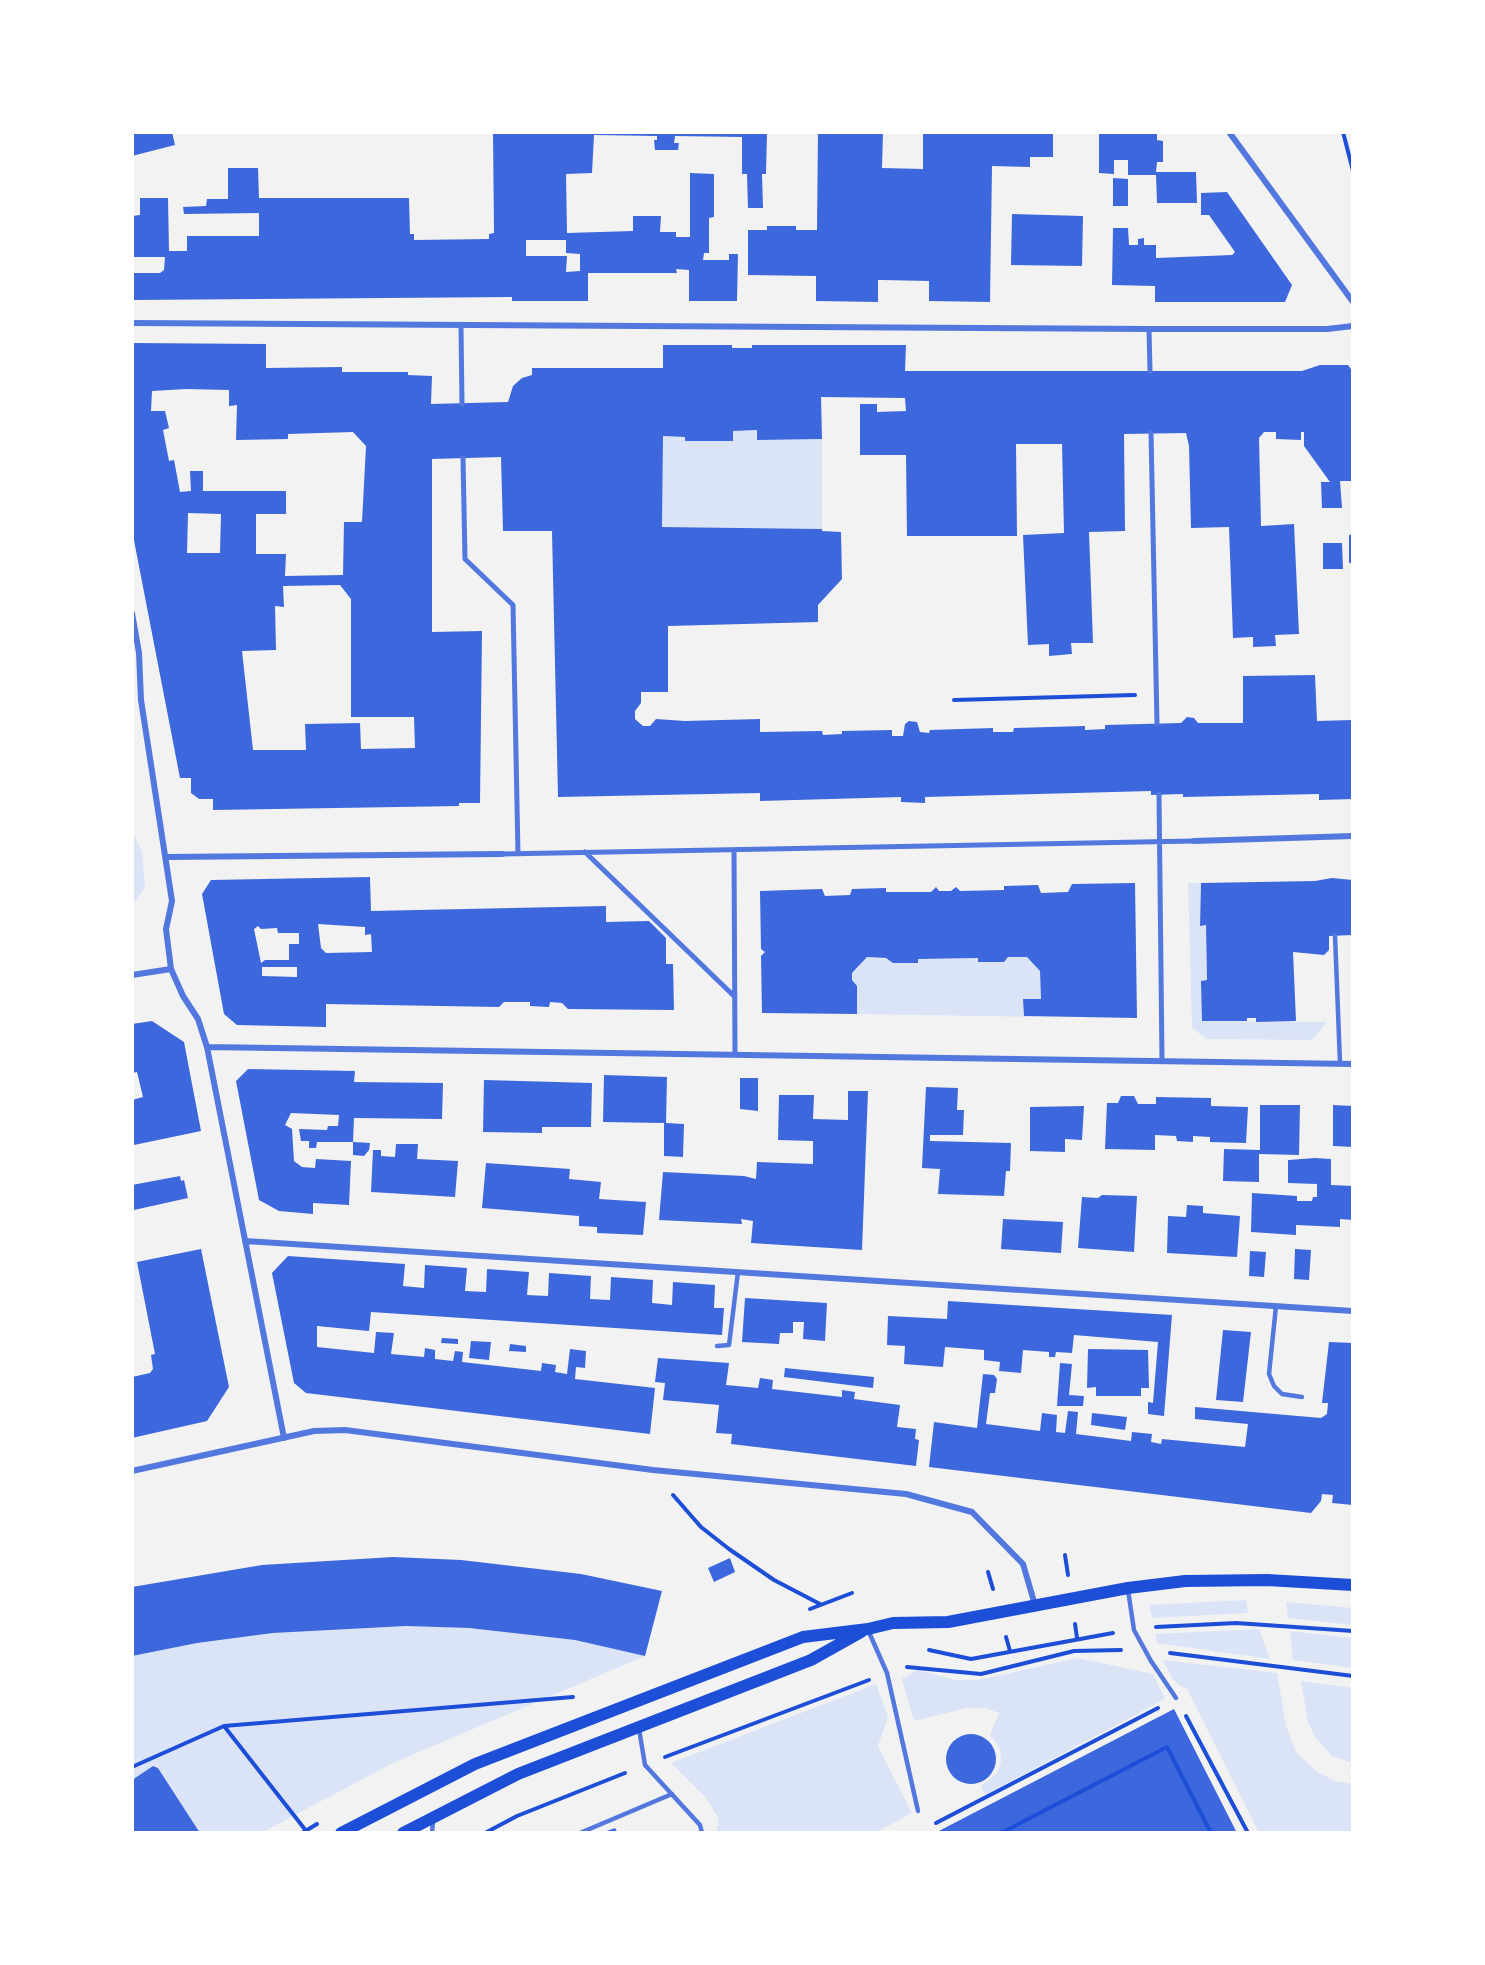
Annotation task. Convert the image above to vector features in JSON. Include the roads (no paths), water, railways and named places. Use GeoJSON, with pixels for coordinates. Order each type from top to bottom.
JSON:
{"type":"FeatureCollection","features":[{"type":"Feature","properties":{"kind":"main road"},"geometry":{"type":"LineString","coordinates":[[341,1833],[475,1764],[803,1637],[868,1629],[893,1623],[948,1622],[1128,1588],[1185,1581],[1267,1580],[1353,1586]]}},
{"type":"Feature","properties":{"kind":"main road"},"geometry":{"type":"LineString","coordinates":[[403,1833],[434,1815],[518,1774],[811,1660],[868,1629]]}},
{"type":"Feature","properties":{"kind":"street"},"geometry":{"type":"LineString","coordinates":[[1229,132],[1353,302]]}},
{"type":"Feature","properties":{"kind":"street"},"geometry":{"type":"LineString","coordinates":[[132,323],[461,327],[1149,329],[1327,329],[1353,326]]}},
{"type":"Feature","properties":{"kind":"street"},"geometry":{"type":"LineString","coordinates":[[461,327],[462,404]]}},
{"type":"Feature","properties":{"kind":"street"},"geometry":{"type":"LineString","coordinates":[[1149,329],[1150,371]]}},
{"type":"Feature","properties":{"kind":"street"},"geometry":{"type":"LineString","coordinates":[[1151,433],[1157,724]]}},
{"type":"Feature","properties":{"kind":"street"},"geometry":{"type":"LineString","coordinates":[[464,458],[465,559],[513,605],[518,854]]}},
{"type":"Feature","properties":{"kind":"street"},"geometry":{"type":"LineString","coordinates":[[132,614],[139,653],[141,700],[172,901],[166,929],[171,969],[198,1019],[207,1047],[284,1438]]}},
{"type":"Feature","properties":{"kind":"street"},"geometry":{"type":"LineString","coordinates":[[1159,795],[1162,1060]]}},
{"type":"Feature","properties":{"kind":"street"},"geometry":{"type":"LineString","coordinates":[[166,857],[518,854],[1353,836]]}},
{"type":"Feature","properties":{"kind":"street"},"geometry":{"type":"LineString","coordinates":[[734,850],[735,1054]]}},
{"type":"Feature","properties":{"kind":"street"},"geometry":{"type":"LineString","coordinates":[[585,852],[735,997]]}},
{"type":"Feature","properties":{"kind":"street"},"geometry":{"type":"LineString","coordinates":[[132,975],[171,969]]}},
{"type":"Feature","properties":{"kind":"street"},"geometry":{"type":"LineString","coordinates":[[207,1047],[1353,1064]]}},
{"type":"Feature","properties":{"kind":"street"},"geometry":{"type":"LineString","coordinates":[[245,1240],[1353,1311]]}},
{"type":"Feature","properties":{"kind":"street"},"geometry":{"type":"LineString","coordinates":[[132,1472],[314,1431],[345,1430],[653,1470],[906,1494],[972,1512],[1023,1564],[1035,1605]]}},
{"type":"Feature","properties":{"kind":"lane"},"geometry":{"type":"LineString","coordinates":[[1335,935],[1340,1063]]}},
{"type":"Feature","properties":{"kind":"lane"},"geometry":{"type":"LineString","coordinates":[[717,1346],[729,1345],[738,1272]]}},
{"type":"Feature","properties":{"kind":"lane"},"geometry":{"type":"LineString","coordinates":[[1276,1306],[1269,1374],[1274,1386],[1282,1394],[1302,1397]]}},
{"type":"Feature","properties":{"kind":"lane"},"geometry":{"type":"LineString","coordinates":[[1128,1588],[1134,1630],[1151,1661],[1176,1698]]}},
{"type":"Feature","properties":{"kind":"lane"},"geometry":{"type":"LineString","coordinates":[[868,1629],[887,1672],[918,1811]]}},
{"type":"Feature","properties":{"kind":"lane"},"geometry":{"type":"LineString","coordinates":[[639,1726],[645,1765],[700,1825],[702,1833]]}},
{"type":"Feature","properties":{"kind":"lane"},"geometry":{"type":"LineString","coordinates":[[580,1833],[672,1794]]}},
{"type":"Feature","properties":{"kind":"lane"},"geometry":{"type":"LineString","coordinates":[[432,1833],[434,1815]]}}]}
